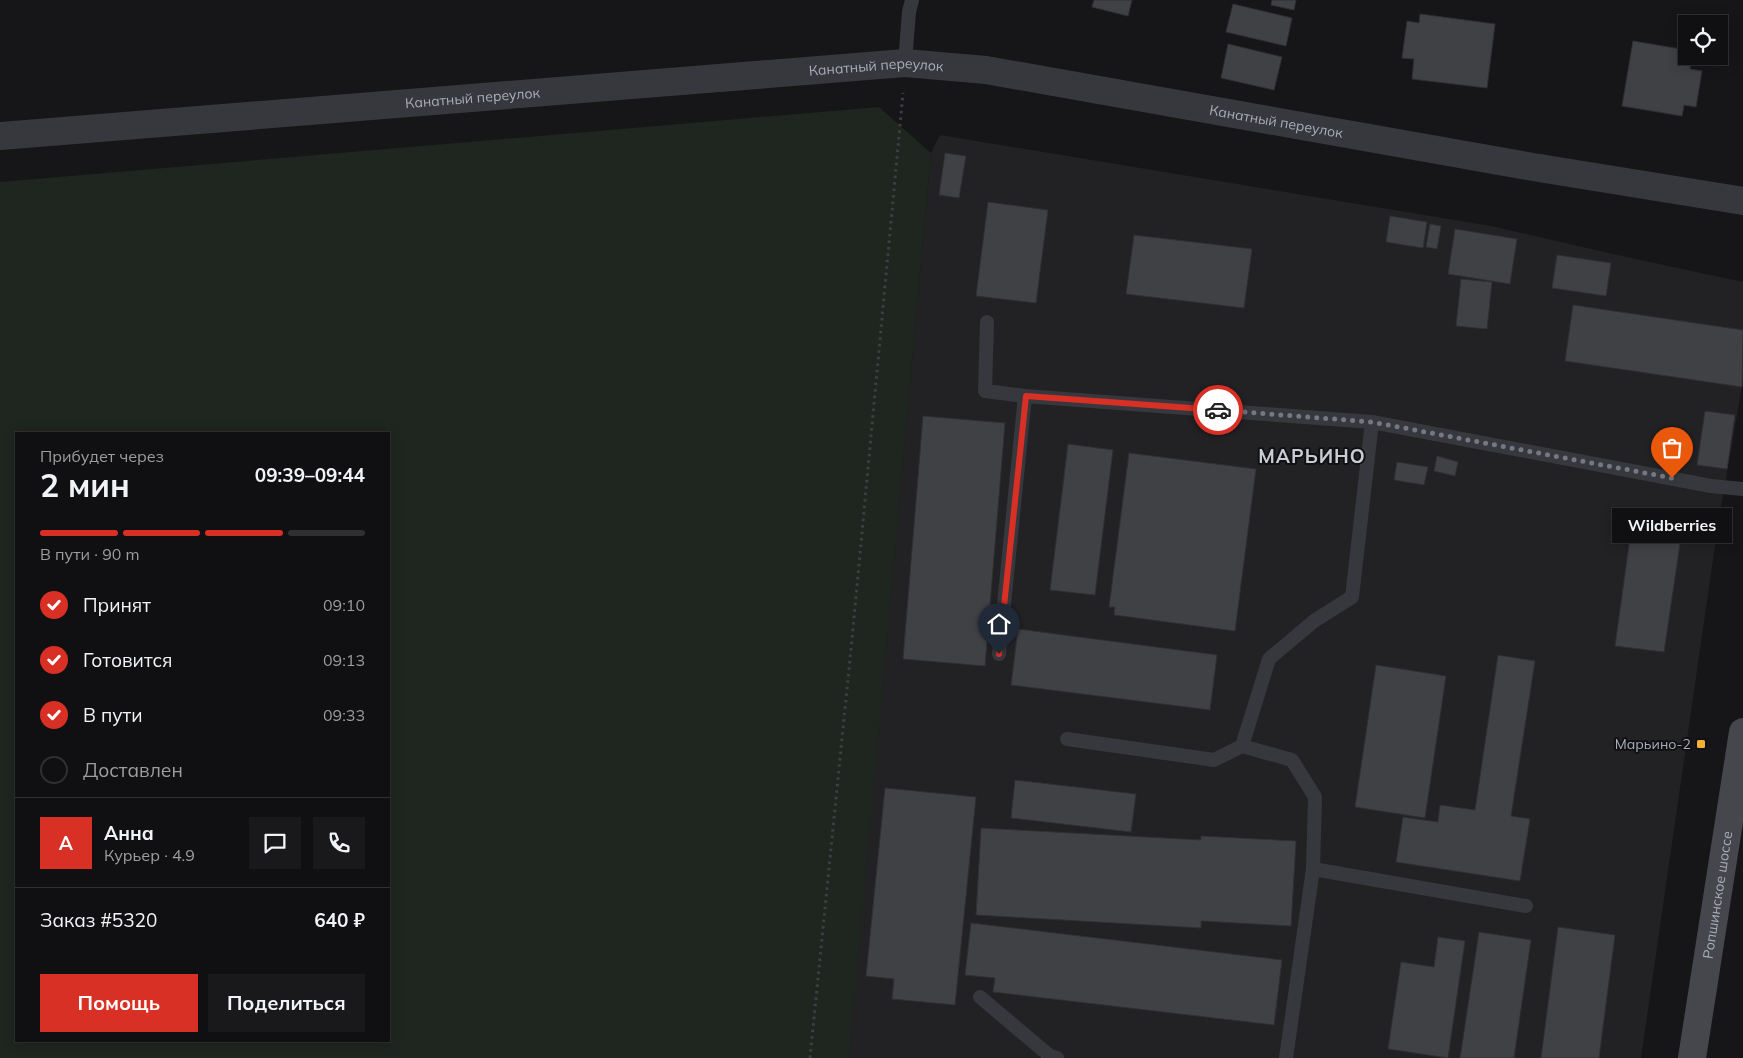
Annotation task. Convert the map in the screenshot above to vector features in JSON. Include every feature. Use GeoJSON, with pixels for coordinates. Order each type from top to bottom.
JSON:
{"type":"FeatureCollection","features":[{"type":"Feature","properties":{"kind":"main road","name":"Ропшинское шоссе"},"geometry":{"type":"LineString","coordinates":[[1692,1058],[1743,732]]}},
{"type":"Feature","properties":{"kind":"street","name":"Канатный переулок"},"geometry":{"type":"LineString","coordinates":[[0,136],[905,63],[986,70],[1533,167],[1743,201]]}},
{"type":"Feature","properties":{"kind":"lane"},"geometry":{"type":"LineString","coordinates":[[905,63],[909,12],[912,0]]}},
{"type":"Feature","properties":{"kind":"lane"},"geometry":{"type":"LineString","coordinates":[[987,322],[985,391],[1026,396],[1372,422],[1711,486],[1743,489]]}},
{"type":"Feature","properties":{"kind":"lane"},"geometry":{"type":"LineString","coordinates":[[999,654],[1026,396]]}},
{"type":"Feature","properties":{"kind":"lane"},"geometry":{"type":"LineString","coordinates":[[1242,746],[1269,660],[1314,621],[1352,597],[1372,422]]}},
{"type":"Feature","properties":{"kind":"lane"},"geometry":{"type":"LineString","coordinates":[[1066,739],[1214,760],[1242,746],[1292,760],[1315,797],[1313,868],[1286,1058]]}},
{"type":"Feature","properties":{"kind":"lane"},"geometry":{"type":"LineString","coordinates":[[1313,868],[1526,906]]}},
{"type":"Feature","properties":{"kind":"lane"},"geometry":{"type":"LineString","coordinates":[[980,997],[1050,1056],[1057,1058]]}},
{"type":"Feature","properties":{"kind":"path"},"geometry":{"type":"LineString","coordinates":[[810,1058],[854,619],[905,63]]}},
{"type":"Feature","properties":{"kind":"shaded area"},"geometry":{"type":"Polygon","coordinates":[[[879,107],[931,153],[849,1058],[0,1058],[0,182],[879,107]]]}},
{"type":"Feature","properties":{"kind":"shaded area"},"geometry":{"type":"Polygon","coordinates":[[[940,135],[1491,226],[1743,282],[1743,381],[1719,518],[1641,1058],[848,1058],[931,153],[940,135]]]}},
{"type":"Feature","properties":{"kind":"building"},"geometry":{"type":"Polygon","coordinates":[[[1094,0],[1132,0],[1128,16],[1092,7],[1094,0]]]}},
{"type":"Feature","properties":{"kind":"building"},"geometry":{"type":"Polygon","coordinates":[[[1272,0],[1296,0],[1294,10],[1271,5],[1272,0]]]}},
{"type":"Feature","properties":{"kind":"building"},"geometry":{"type":"Polygon","coordinates":[[[1233,4],[1292,18],[1286,46],[1226,32],[1233,4]]]}},
{"type":"Feature","properties":{"kind":"building"},"geometry":{"type":"Polygon","coordinates":[[[1420,14],[1495,24],[1487,88],[1412,79],[1414,59],[1402,58],[1407,21],[1419,23],[1420,14]]]}},
{"type":"Feature","properties":{"kind":"building"},"geometry":{"type":"Polygon","coordinates":[[[1633,41],[1678,49],[1678,65],[1691,65],[1690,69],[1702,71],[1696,107],[1684,105],[1682,116],[1622,106],[1633,41]]]}},
{"type":"Feature","properties":{"kind":"building"},"geometry":{"type":"Polygon","coordinates":[[[1228,44],[1282,57],[1274,90],[1221,78],[1228,44]]]}},
{"type":"Feature","properties":{"kind":"building"},"geometry":{"type":"Polygon","coordinates":[[[945,153],[966,156],[959,198],[939,195],[945,153]]]}},
{"type":"Feature","properties":{"kind":"building"},"geometry":{"type":"Polygon","coordinates":[[[988,202],[1048,210],[1036,303],[976,296],[988,202]]]}},
{"type":"Feature","properties":{"kind":"building"},"geometry":{"type":"Polygon","coordinates":[[[1390,216],[1427,222],[1423,248],[1386,242],[1390,216]]]}},
{"type":"Feature","properties":{"kind":"building"},"geometry":{"type":"Polygon","coordinates":[[[1430,224],[1441,226],[1437,249],[1426,247],[1430,224]]]}},
{"type":"Feature","properties":{"kind":"building"},"geometry":{"type":"Polygon","coordinates":[[[1455,229],[1517,239],[1510,284],[1448,274],[1455,229]]]}},
{"type":"Feature","properties":{"kind":"building"},"geometry":{"type":"Polygon","coordinates":[[[1134,235],[1252,249],[1244,308],[1126,294],[1134,235]]]}},
{"type":"Feature","properties":{"kind":"building"},"geometry":{"type":"Polygon","coordinates":[[[1557,255],[1611,263],[1606,296],[1552,288],[1557,255]]]}},
{"type":"Feature","properties":{"kind":"building"},"geometry":{"type":"Polygon","coordinates":[[[1461,279],[1492,282],[1487,329],[1456,326],[1461,279]]]}},
{"type":"Feature","properties":{"kind":"building"},"geometry":{"type":"Polygon","coordinates":[[[1573,305],[1743,330],[1742,387],[1565,361],[1573,305]]]}},
{"type":"Feature","properties":{"kind":"building"},"geometry":{"type":"Polygon","coordinates":[[[1705,411],[1735,415],[1727,469],[1697,465],[1705,411]]]}},
{"type":"Feature","properties":{"kind":"building"},"geometry":{"type":"Polygon","coordinates":[[[923,416],[1005,423],[985,666],[903,659],[923,416]]]}},
{"type":"Feature","properties":{"kind":"building"},"geometry":{"type":"Polygon","coordinates":[[[1068,444],[1113,450],[1095,595],[1050,590],[1068,444]]]}},
{"type":"Feature","properties":{"kind":"building"},"geometry":{"type":"Polygon","coordinates":[[[1129,453],[1256,469],[1235,631],[1114,615],[1115,607],[1109,607],[1129,453]]]}},
{"type":"Feature","properties":{"kind":"building"},"geometry":{"type":"Polygon","coordinates":[[[1437,456],[1458,462],[1455,476],[1434,471],[1437,456]]]}},
{"type":"Feature","properties":{"kind":"building"},"geometry":{"type":"Polygon","coordinates":[[[1397,462],[1428,467],[1424,485],[1394,480],[1397,462]]]}},
{"type":"Feature","properties":{"kind":"building"},"geometry":{"type":"Polygon","coordinates":[[[1633,516],[1683,523],[1664,652],[1615,646],[1633,516]]]}},
{"type":"Feature","properties":{"kind":"building"},"geometry":{"type":"Polygon","coordinates":[[[1018,629],[1217,655],[1210,710],[1011,685],[1018,629]]]}},
{"type":"Feature","properties":{"kind":"building"},"geometry":{"type":"Polygon","coordinates":[[[1498,655],[1535,661],[1511,816],[1530,819],[1520,881],[1396,862],[1403,817],[1438,822],[1440,805],[1475,810],[1498,655]]]}},
{"type":"Feature","properties":{"kind":"building"},"geometry":{"type":"Polygon","coordinates":[[[1376,665],[1446,676],[1425,818],[1355,807],[1376,665]]]}},
{"type":"Feature","properties":{"kind":"building"},"geometry":{"type":"Polygon","coordinates":[[[1015,780],[1136,794],[1131,832],[1011,818],[1015,780]]]}},
{"type":"Feature","properties":{"kind":"building"},"geometry":{"type":"Polygon","coordinates":[[[885,788],[976,797],[955,1005],[892,999],[894,979],[866,976],[885,788]]]}},
{"type":"Feature","properties":{"kind":"building"},"geometry":{"type":"Polygon","coordinates":[[[981,828],[1201,840],[1201,836],[1296,841],[1291,926],[1201,921],[1201,928],[976,915],[981,828]]]}},
{"type":"Feature","properties":{"kind":"building"},"geometry":{"type":"Polygon","coordinates":[[[971,923],[1282,960],[1274,1025],[993,992],[995,978],[965,975],[971,923]]]}},
{"type":"Feature","properties":{"kind":"building"},"geometry":{"type":"Polygon","coordinates":[[[1558,927],[1615,935],[1599,1058],[1541,1058],[1558,927]]]}},
{"type":"Feature","properties":{"kind":"building"},"geometry":{"type":"Polygon","coordinates":[[[1479,932],[1531,940],[1514,1058],[1460,1058],[1479,932]]]}},
{"type":"Feature","properties":{"kind":"building"},"geometry":{"type":"Polygon","coordinates":[[[1438,937],[1465,941],[1448,1058],[1388,1049],[1401,962],[1434,967],[1438,937]]]}},
{"type":"Feature","properties":{"kind":"way so far"},"geometry":{"type":"LineString","coordinates":[[1218,410],[1372,422],[1672,478]]}},
{"type":"Feature","properties":{"kind":"place","name":"Wildberries"},"geometry":{"type":"Point","coordinates":[1672,478]}},
{"type":"Feature","properties":{"kind":"place","name":"Марьино-2"},"geometry":{"type":"Point","coordinates":[1701,744]}},
{"type":"Feature","properties":{"kind":"district","name":"МАРЬИНО"},"geometry":{"type":"Point","coordinates":[1312,456]}},
{"type":"Feature","properties":{"kind":"route"},"geometry":{"type":"LineString","coordinates":[[999,654],[1026,396],[1218,410]]}}]}
